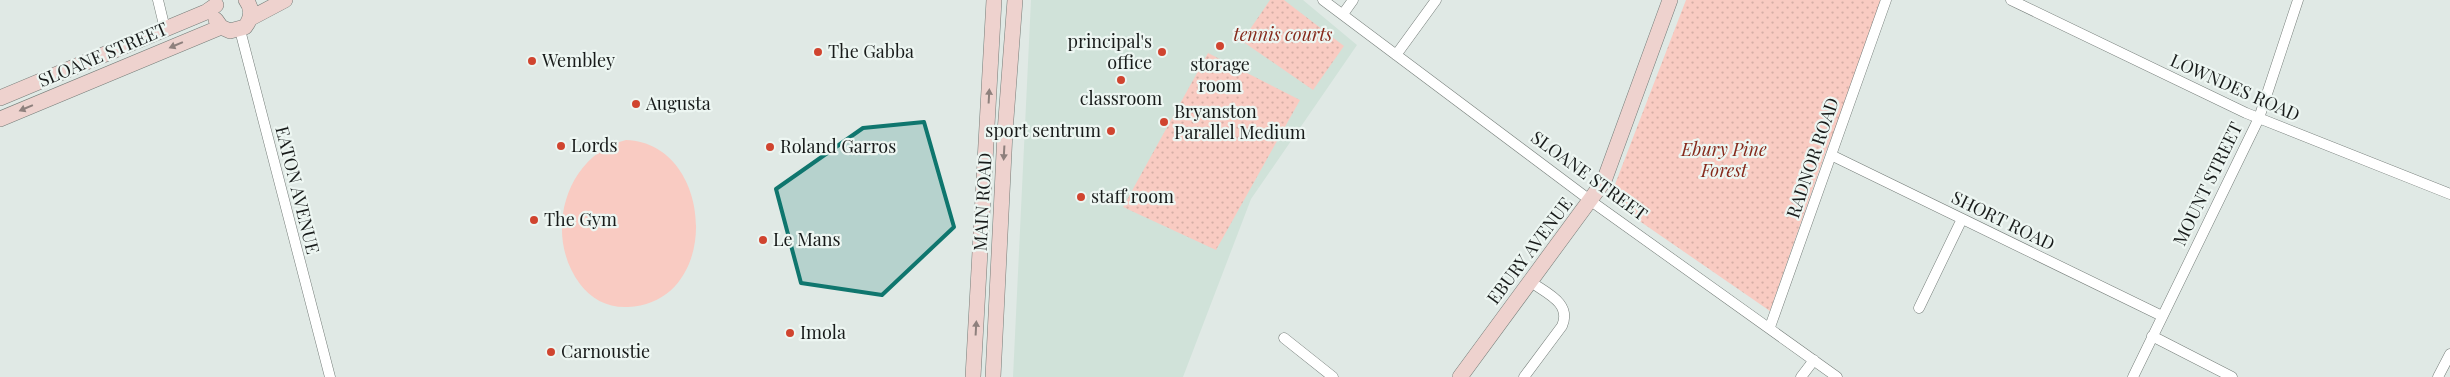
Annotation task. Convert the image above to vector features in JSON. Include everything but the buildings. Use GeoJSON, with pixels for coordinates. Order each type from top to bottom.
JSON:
{"type":"FeatureCollection","features":[{"type":"Feature","properties":{"kind":"street"},"geometry":{"type":"LineString","coordinates":[[158,0],[165,29]]}},
{"type":"Feature","properties":{"kind":"street"},"geometry":{"type":"LineString","coordinates":[[246,0],[250,6],[251,18]]}},
{"type":"Feature","properties":{"kind":"street"},"geometry":{"type":"LineString","coordinates":[[218,2],[215,17],[221,27],[230,31],[240,30],[251,18],[285,0]]}},
{"type":"Feature","properties":{"kind":"street","name":"MAIN ROAD"},"geometry":{"type":"LineString","coordinates":[[974,377],[994,0]]}},
{"type":"Feature","properties":{"kind":"street","name":"MAIN ROAD"},"geometry":{"type":"LineString","coordinates":[[993,377],[1006,122],[1015,0]]}},
{"type":"Feature","properties":{"kind":"street","name":"SLOANE STREET"},"geometry":{"type":"LineString","coordinates":[[1322,0],[1591,201],[1770,327],[1837,377]]}},
{"type":"Feature","properties":{"kind":"street"},"geometry":{"type":"LineString","coordinates":[[1343,14],[1353,0]]}},
{"type":"Feature","properties":{"kind":"street"},"geometry":{"type":"LineString","coordinates":[[1396,55],[1436,0]]}},
{"type":"Feature","properties":{"kind":"street","name":"EBURY AVENUE"},"geometry":{"type":"LineString","coordinates":[[1460,377],[1591,201],[1608,172],[1670,0]]}},
{"type":"Feature","properties":{"kind":"street","name":"RADNOR ROAD"},"geometry":{"type":"LineString","coordinates":[[1770,327],[1886,0]]}},
{"type":"Feature","properties":{"kind":"street","name":"LOWNDES ROAD"},"geometry":{"type":"LineString","coordinates":[[2011,0],[2259,118],[2450,194]]}},
{"type":"Feature","properties":{"kind":"street","name":"MOUNT STREET"},"geometry":{"type":"LineString","coordinates":[[2133,377],[2259,118],[2298,0]]}},
{"type":"Feature","properties":{"kind":"street","name":"SLOANE STREET"},"geometry":{"type":"LineString","coordinates":[[0,98],[206,12],[218,2]]}},
{"type":"Feature","properties":{"kind":"street","name":"SLOANE STREET"},"geometry":{"type":"LineString","coordinates":[[0,119],[221,27]]}},
{"type":"Feature","properties":{"kind":"street","name":"EATON AVENUE"},"geometry":{"type":"LineString","coordinates":[[240,30],[328,377]]}},
{"type":"Feature","properties":{"kind":"street","name":"SHORT ROAD"},"geometry":{"type":"LineString","coordinates":[[1831,155],[2162,316]]}},
{"type":"Feature","properties":{"kind":"street"},"geometry":{"type":"LineString","coordinates":[[1919,308],[1962,219]]}},
{"type":"Feature","properties":{"kind":"street"},"geometry":{"type":"LineString","coordinates":[[1524,377],[1562,326],[1565,318],[1561,304],[1531,282]]}},
{"type":"Feature","properties":{"kind":"street"},"geometry":{"type":"LineString","coordinates":[[2152,336],[2232,377]]}},
{"type":"Feature","properties":{"kind":"street"},"geometry":{"type":"LineString","coordinates":[[1284,338],[1333,377]]}},
{"type":"Feature","properties":{"kind":"street"},"geometry":{"type":"LineString","coordinates":[[2438,377],[2450,354]]}},
{"type":"Feature","properties":{"kind":"street"},"geometry":{"type":"LineString","coordinates":[[1801,377],[1814,360]]}},
{"type":"Feature","properties":{"kind":"highlighted area"},"geometry":{"type":"Polygon","coordinates":[[[924,122],[954,227],[882,295],[801,283],[776,189],[863,128],[924,122]]]}},
{"type":"Feature","properties":{"kind":"shaded area","name":"Bryanston Parallel Medium"},"geometry":{"type":"Polygon","coordinates":[[[1031,0],[1303,0],[1357,45],[1251,199],[1183,377],[1013,377],[1031,0]]]}},
{"type":"Feature","properties":{"kind":"green space","name":"tennis courts"},"geometry":{"type":"Polygon","coordinates":[[[1270,0],[1284,0],[1344,46],[1313,90],[1242,41],[1270,0]]]}},
{"type":"Feature","properties":{"kind":"green space","name":"Ebury Pine Forest"},"geometry":{"type":"Polygon","coordinates":[[[1686,0],[1886,0],[1825,154],[1770,311],[1609,200],[1686,0]]]}},
{"type":"Feature","properties":{"kind":"green space"},"geometry":{"type":"Polygon","coordinates":[[[1208,53],[1300,100],[1216,250],[1123,207],[1208,53]]]}},
{"type":"Feature","properties":{"kind":"green space"},"geometry":{"type":"Polygon","coordinates":[[[626,140],[656,148],[677,167],[691,193],[696,223],[693,253],[680,280],[659,299],[621,307],[601,302],[589,294],[580,284],[569,264],[563,243],[562,221],[566,199],[575,179],[588,162],[605,148],[626,140]]]}},
{"type":"Feature","properties":{"kind":"place","name":"storage room"},"geometry":{"type":"Point","coordinates":[1220,46]}},
{"type":"Feature","properties":{"kind":"place","name":"The Gabba"},"geometry":{"type":"Point","coordinates":[818,52]}},
{"type":"Feature","properties":{"kind":"place","name":"principal's office"},"geometry":{"type":"Point","coordinates":[1162,52]}},
{"type":"Feature","properties":{"kind":"place","name":"Wembley"},"geometry":{"type":"Point","coordinates":[532,61]}},
{"type":"Feature","properties":{"kind":"place","name":"classroom"},"geometry":{"type":"Point","coordinates":[1121,80]}},
{"type":"Feature","properties":{"kind":"place","name":"Augusta"},"geometry":{"type":"Point","coordinates":[636,104]}},
{"type":"Feature","properties":{"kind":"place","name":"Bryanston Parallel Medium"},"geometry":{"type":"Point","coordinates":[1164,122]}},
{"type":"Feature","properties":{"kind":"place","name":"sport sentrum"},"geometry":{"type":"Point","coordinates":[1111,131]}},
{"type":"Feature","properties":{"kind":"place","name":"Lords"},"geometry":{"type":"Point","coordinates":[561,146]}},
{"type":"Feature","properties":{"kind":"place","name":"Roland Garros"},"geometry":{"type":"Point","coordinates":[770,147]}},
{"type":"Feature","properties":{"kind":"place","name":"staff room"},"geometry":{"type":"Point","coordinates":[1081,197]}},
{"type":"Feature","properties":{"kind":"place","name":"The Gym"},"geometry":{"type":"Point","coordinates":[534,220]}},
{"type":"Feature","properties":{"kind":"place","name":"Le Mans"},"geometry":{"type":"Point","coordinates":[763,240]}},
{"type":"Feature","properties":{"kind":"place","name":"Imola"},"geometry":{"type":"Point","coordinates":[790,333]}},
{"type":"Feature","properties":{"kind":"place","name":"Carnoustie"},"geometry":{"type":"Point","coordinates":[551,352]}}]}
